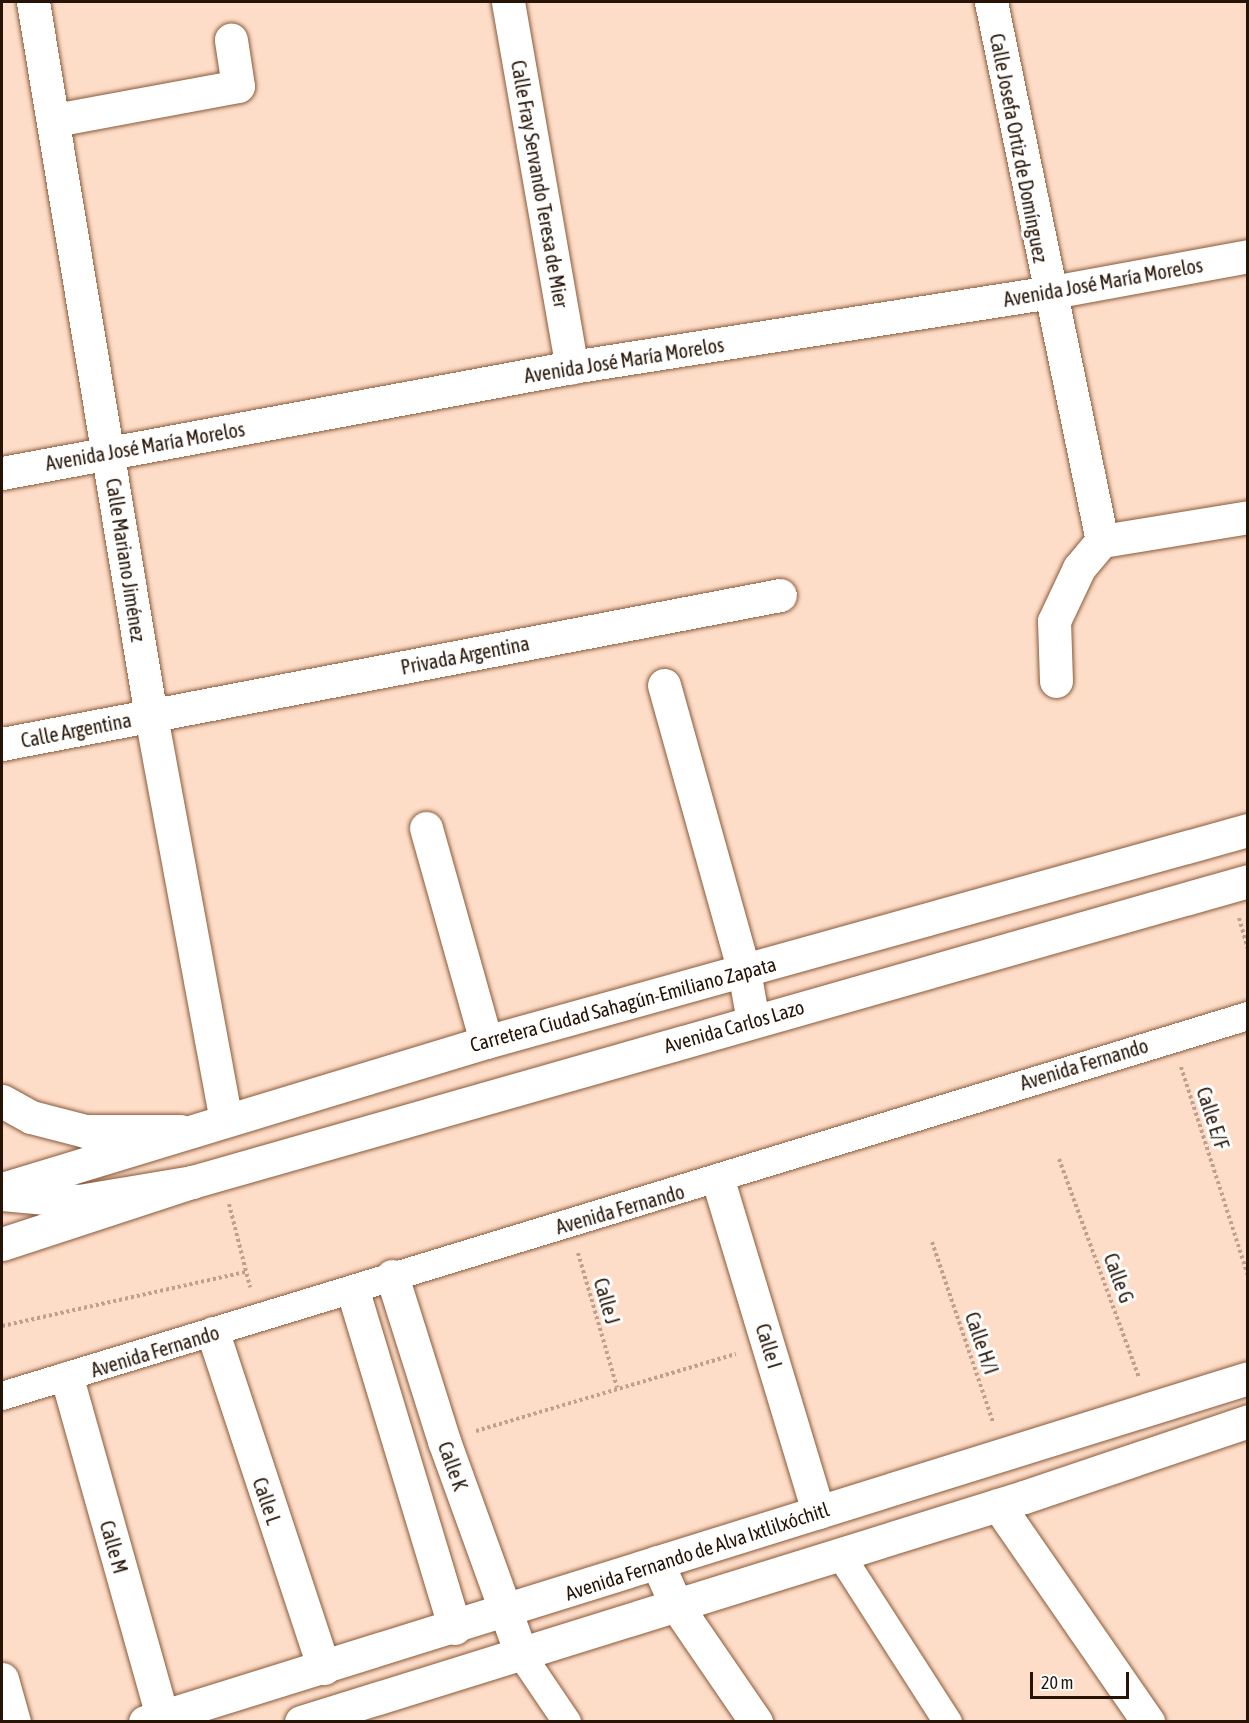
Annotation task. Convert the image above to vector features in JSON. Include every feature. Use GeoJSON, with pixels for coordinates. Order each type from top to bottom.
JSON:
{"type":"FeatureCollection","features":[{"type":"Feature","properties":{"kind":"street","name":"Calle Mariano Jiménez"},"geometry":{"type":"LineString","coordinates":[[33,2],[151,716],[225,1117]]}},
{"type":"Feature","properties":{"kind":"street","name":"Calle Fray Servando Teresa de Mier"},"geometry":{"type":"LineString","coordinates":[[508,2],[572,367]]}},
{"type":"Feature","properties":{"kind":"street","name":"Calle Josefa Ortiz de Domínguez"},"geometry":{"type":"LineString","coordinates":[[991,2],[1047,293],[1102,541]]}},
{"type":"Feature","properties":{"kind":"street"},"geometry":{"type":"LineString","coordinates":[[54,120],[238,86],[231,40]]}},
{"type":"Feature","properties":{"kind":"street","name":"Avenida José María Morelos"},"geometry":{"type":"LineString","coordinates":[[2,473],[572,367],[1047,293],[1248,256]]}},
{"type":"Feature","properties":{"kind":"street"},"geometry":{"type":"LineString","coordinates":[[1056,681],[1054,621],[1079,568],[1102,541],[1248,517]]}},
{"type":"Feature","properties":{"kind":"street","name":"Privada Argentina"},"geometry":{"type":"LineString","coordinates":[[151,716],[780,595]]}},
{"type":"Feature","properties":{"kind":"street"},"geometry":{"type":"LineString","coordinates":[[664,685],[744,971],[753,1021]]}},
{"type":"Feature","properties":{"kind":"street","name":"Calle Argentina"},"geometry":{"type":"LineString","coordinates":[[2,744],[151,716]]}},
{"type":"Feature","properties":{"kind":"street"},"geometry":{"type":"LineString","coordinates":[[426,828],[486,1042]]}},
{"type":"Feature","properties":{"kind":"street","name":"Carretera Ciudad Sahagún-Emiliano Zapata"},"geometry":{"type":"LineString","coordinates":[[2,1191],[225,1117],[1248,830]]}},
{"type":"Feature","properties":{"kind":"street","name":"Avenida Carlos Lazo"},"geometry":{"type":"LineString","coordinates":[[214,1187],[753,1021],[1248,881]]}},
{"type":"Feature","properties":{"kind":"street","name":"Avenida Fernando"},"geometry":{"type":"LineString","coordinates":[[2,1396],[353,1291],[392,1276],[718,1180],[1248,1016]]}},
{"type":"Feature","properties":{"kind":"street"},"geometry":{"type":"LineString","coordinates":[[2,1101],[31,1117],[85,1131],[180,1131]]}},
{"type":"Feature","properties":{"kind":"street","name":"Calle I"},"geometry":{"type":"LineString","coordinates":[[718,1180],[818,1512]]}},
{"type":"Feature","properties":{"kind":"street"},"geometry":{"type":"LineString","coordinates":[[2,1191],[80,1201],[214,1187]]}},
{"type":"Feature","properties":{"kind":"street"},"geometry":{"type":"LineString","coordinates":[[2,1244],[214,1187]]}},
{"type":"Feature","properties":{"kind":"street","name":"Calle K"},"geometry":{"type":"LineString","coordinates":[[392,1276],[444,1441],[521,1654]]}},
{"type":"Feature","properties":{"kind":"street"},"geometry":{"type":"LineString","coordinates":[[353,1291],[455,1628]]}},
{"type":"Feature","properties":{"kind":"street","name":"Calle L"},"geometry":{"type":"LineString","coordinates":[[213,1333],[324,1668]]}},
{"type":"Feature","properties":{"kind":"street","name":"Calle M"},"geometry":{"type":"LineString","coordinates":[[67,1378],[154,1719]]}},
{"type":"Feature","properties":{"kind":"street","name":"Avenida Fernando de Alva Ixtlilxóchitl"},"geometry":{"type":"LineString","coordinates":[[154,1719],[455,1628],[657,1562],[1248,1378]]}},
{"type":"Feature","properties":{"kind":"street"},"geometry":{"type":"LineString","coordinates":[[301,1722],[367,1713],[521,1654],[998,1505],[1248,1421]]}},
{"type":"Feature","properties":{"kind":"street"},"geometry":{"type":"LineString","coordinates":[[998,1505],[1148,1722]]}},
{"type":"Feature","properties":{"kind":"street"},"geometry":{"type":"LineString","coordinates":[[840,1554],[948,1722]]}},
{"type":"Feature","properties":{"kind":"street"},"geometry":{"type":"LineString","coordinates":[[657,1562],[676,1605],[756,1722]]}},
{"type":"Feature","properties":{"kind":"street"},"geometry":{"type":"LineString","coordinates":[[521,1654],[567,1722]]}},
{"type":"Feature","properties":{"kind":"street"},"geometry":{"type":"LineString","coordinates":[[2,1680],[14,1722]]}},
{"type":"Feature","properties":{"kind":"path"},"geometry":{"type":"LineString","coordinates":[[1246,943],[1248,949]]}},
{"type":"Feature","properties":{"kind":"path","name":"Calle E/F"},"geometry":{"type":"LineString","coordinates":[[1172,1038],[1248,1276]]}},
{"type":"Feature","properties":{"kind":"path","name":"Calle G"},"geometry":{"type":"LineString","coordinates":[[1059,1159],[1151,1408]]}},
{"type":"Feature","properties":{"kind":"path"},"geometry":{"type":"LineString","coordinates":[[214,1187],[243,1261]]}},
{"type":"Feature","properties":{"kind":"path","name":"Calle J"},"geometry":{"type":"LineString","coordinates":[[570,1223],[616,1387]]}},
{"type":"Feature","properties":{"kind":"path","name":"Calle H/I"},"geometry":{"type":"LineString","coordinates":[[932,1242],[1004,1454]]}},
{"type":"Feature","properties":{"kind":"path"},"geometry":{"type":"LineString","coordinates":[[2,1326],[246,1272]]}},
{"type":"Feature","properties":{"kind":"path"},"geometry":{"type":"LineString","coordinates":[[444,1441],[616,1387],[769,1345]]}}]}
